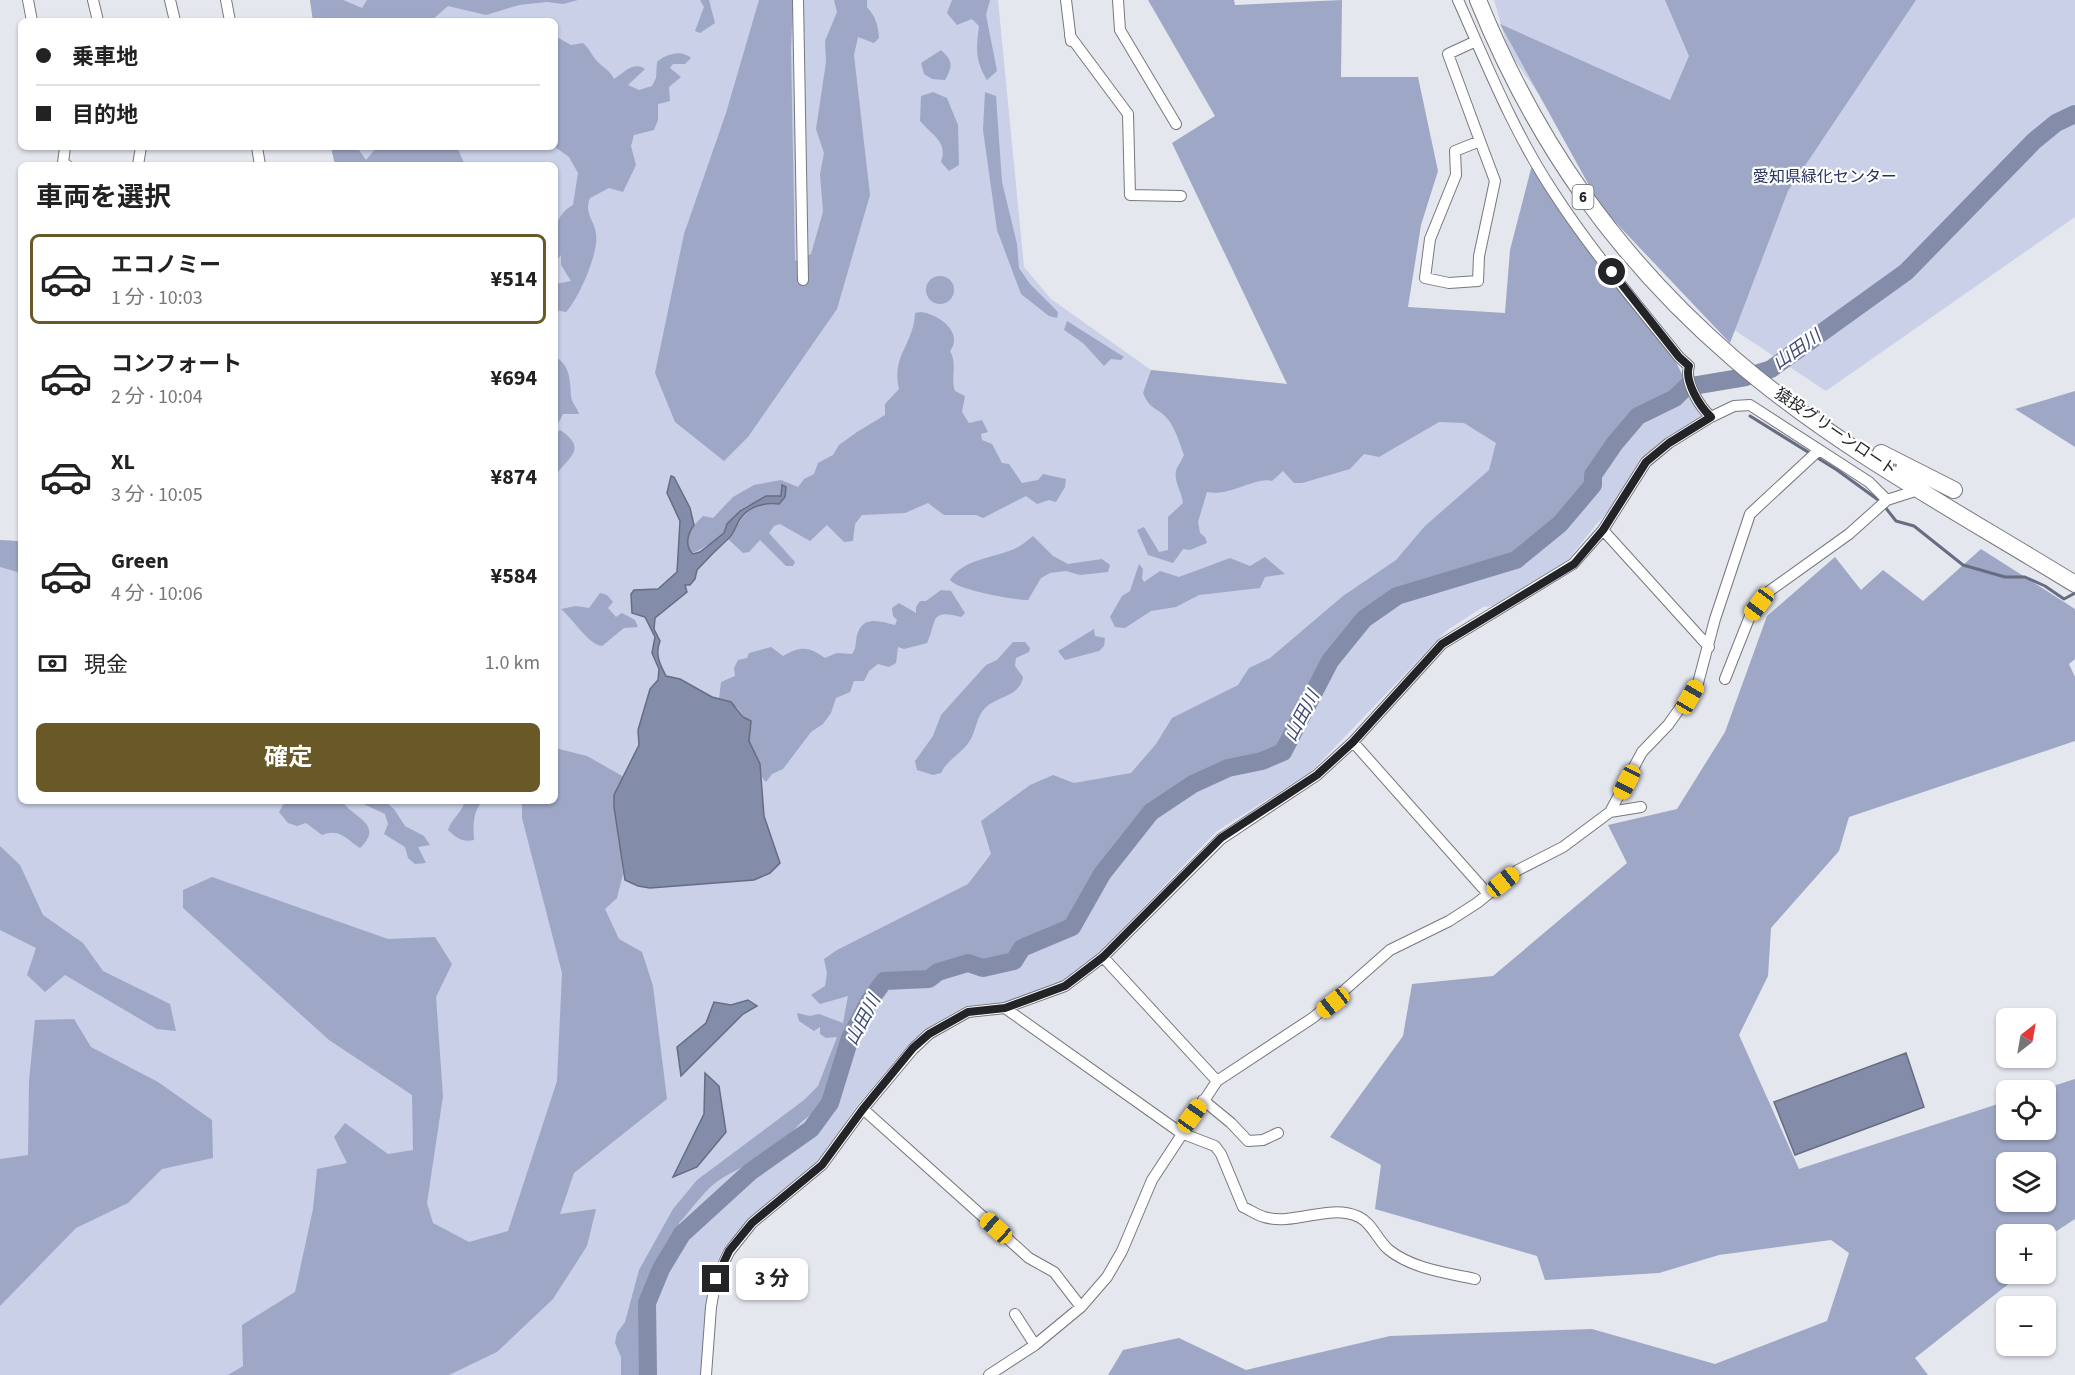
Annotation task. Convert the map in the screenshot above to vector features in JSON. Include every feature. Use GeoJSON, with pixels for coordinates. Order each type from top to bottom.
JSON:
{"type":"FeatureCollection","features":[{"type":"Feature","properties":{"kind":"main road","name":"猿投グリーンロード"},"geometry":{"type":"LineString","coordinates":[[1478,0],[1528,108],[1576,188],[1656,286],[1735,360],[1806,414],[1942,503],[2075,584]]}},
{"type":"Feature","properties":{"kind":"main road"},"geometry":{"type":"LineString","coordinates":[[1806,414],[1954,490]]}},
{"type":"Feature","properties":{"kind":"main road"},"geometry":{"type":"LineString","coordinates":[[1942,503],[2075,593]]}},
{"type":"Feature","properties":{"kind":"street"},"geometry":{"type":"LineString","coordinates":[[28,0],[31,18]]}},
{"type":"Feature","properties":{"kind":"street"},"geometry":{"type":"LineString","coordinates":[[93,0],[97,18]]}},
{"type":"Feature","properties":{"kind":"street"},"geometry":{"type":"LineString","coordinates":[[170,0],[174,18]]}},
{"type":"Feature","properties":{"kind":"street"},"geometry":{"type":"LineString","coordinates":[[226,0],[229,18]]}},
{"type":"Feature","properties":{"kind":"street"},"geometry":{"type":"LineString","coordinates":[[798,0],[802,280]]}},
{"type":"Feature","properties":{"kind":"street"},"geometry":{"type":"LineString","coordinates":[[1066,0],[1071,49]]}},
{"type":"Feature","properties":{"kind":"street"},"geometry":{"type":"LineString","coordinates":[[1118,0],[1120,30],[1176,124]]}},
{"type":"Feature","properties":{"kind":"street"},"geometry":{"type":"LineString","coordinates":[[1458,0],[1509,112],[1553,192],[1612,272],[1679,357],[1689,366],[1689,378],[1699,402],[1711,417]]}},
{"type":"Feature","properties":{"kind":"street"},"geometry":{"type":"LineString","coordinates":[[1070,36],[1128,114],[1130,195],[1181,196]]}},
{"type":"Feature","properties":{"kind":"street"},"geometry":{"type":"LineString","coordinates":[[1476,41],[1448,54],[1496,181],[1479,256],[1478,281],[1449,283],[1425,278],[1430,239],[1456,175],[1455,152],[1480,141]]}},
{"type":"Feature","properties":{"kind":"street"},"geometry":{"type":"LineString","coordinates":[[706,1375],[712,1298],[716,1279],[729,1251],[752,1223],[822,1165],[863,1109],[913,1048],[929,1034],[968,1012],[1005,1008],[1065,986],[1103,957],[1221,838],[1317,775],[1353,742],[1442,644],[1561,574],[1574,564],[1603,530],[1646,462],[1669,443],[1711,417],[1734,406],[1750,405],[1869,482],[1887,500]]}},
{"type":"Feature","properties":{"kind":"street"},"geometry":{"type":"LineString","coordinates":[[989,1375],[1035,1345],[1081,1307],[1114,1265],[1152,1180],[1181,1132],[1217,1081],[1314,1017],[1390,951],[1449,921],[1518,870],[1563,847],[1610,812],[1642,753],[1690,697],[1704,668],[1715,619],[1750,514],[1819,450]]}},
{"type":"Feature","properties":{"kind":"street"},"geometry":{"type":"LineString","coordinates":[[1725,679],[1750,616],[1768,592],[1849,534],[1887,500],[1912,492]]}},
{"type":"Feature","properties":{"kind":"street"},"geometry":{"type":"LineString","coordinates":[[1603,530],[1709,647]]}},
{"type":"Feature","properties":{"kind":"street"},"geometry":{"type":"LineString","coordinates":[[1353,742],[1488,894]]}},
{"type":"Feature","properties":{"kind":"street"},"geometry":{"type":"LineString","coordinates":[[1610,812],[1641,807]]}},
{"type":"Feature","properties":{"kind":"street"},"geometry":{"type":"LineString","coordinates":[[1103,957],[1217,1081]]}},
{"type":"Feature","properties":{"kind":"street"},"geometry":{"type":"LineString","coordinates":[[1005,1008],[1181,1132],[1215,1146],[1221,1154],[1243,1207],[1264,1217],[1283,1219],[1341,1212],[1360,1217],[1389,1250],[1401,1258],[1416,1265],[1475,1279]]}},
{"type":"Feature","properties":{"kind":"street"},"geometry":{"type":"LineString","coordinates":[[1203,1100],[1231,1123],[1248,1141],[1263,1140],[1278,1133]]}},
{"type":"Feature","properties":{"kind":"street"},"geometry":{"type":"LineString","coordinates":[[863,1109],[1029,1258],[1054,1272],[1081,1307]]}},
{"type":"Feature","properties":{"kind":"street"},"geometry":{"type":"LineString","coordinates":[[1015,1314],[1035,1345]]}},
{"type":"Feature","properties":{"kind":"green space"},"geometry":{"type":"Polygon","coordinates":[[[310,0],[998,0],[1024,267],[1051,299],[1151,370],[1287,384],[1684,378],[1702,417],[1678,433],[1595,526],[1568,560],[1495,606],[1483,607],[1446,631],[1311,772],[1217,831],[1098,954],[1062,982],[1004,1002],[965,1006],[929,1027],[907,1047],[856,1107],[819,1162],[748,1221],[723,1249],[709,1278],[701,1375],[0,1375],[0,540],[18,542],[18,804],[558,804],[558,162],[334,162],[332,150],[558,150],[558,18],[313,18],[310,0]]]}},
{"type":"Feature","properties":{"kind":"green space","name":"愛知県緑化センター"},"geometry":{"type":"Polygon","coordinates":[[[1494,0],[2075,0],[2075,217],[1826,391],[1721,321],[1662,269],[1509,52],[1494,0]]]}},
{"type":"Feature","properties":{"kind":"shaded area"},"geometry":{"type":"Polygon","coordinates":[[[310,0],[343,0],[362,8],[367,0],[578,0],[563,4],[547,2],[519,5],[486,15],[448,6],[434,18],[313,18],[310,0]]]}},
{"type":"Feature","properties":{"kind":"shaded area"},"geometry":{"type":"Polygon","coordinates":[[[700,0],[709,0],[715,23],[700,33],[695,31],[704,7],[700,0]]]}},
{"type":"Feature","properties":{"kind":"shaded area"},"geometry":{"type":"Polygon","coordinates":[[[759,0],[793,0],[791,50],[795,261],[811,254],[823,212],[820,174],[824,153],[816,129],[826,62],[825,41],[837,12],[834,0],[867,0],[867,7],[878,29],[879,38],[874,43],[858,37],[854,55],[870,195],[837,309],[748,437],[724,461],[675,422],[655,373],[684,234],[726,113],[759,0]]]}},
{"type":"Feature","properties":{"kind":"shaded area"},"geometry":{"type":"Polygon","coordinates":[[[952,0],[990,0],[986,15],[997,71],[987,80],[980,67],[977,54],[979,26],[972,19],[957,25],[947,13],[952,0]]]}},
{"type":"Feature","properties":{"kind":"shaded area"},"geometry":{"type":"Polygon","coordinates":[[[1148,0],[1234,0],[1235,5],[1342,0],[1341,77],[1418,77],[1438,171],[1421,225],[1408,307],[1505,313],[1510,250],[1532,165],[1577,235],[1677,364],[1684,378],[1674,387],[1671,394],[1635,415],[1615,437],[1594,468],[1590,485],[1545,534],[1515,553],[1510,559],[1403,591],[1367,613],[1330,654],[1281,748],[1264,758],[1216,770],[1189,783],[1139,816],[1089,892],[1071,913],[1069,923],[1028,941],[1012,957],[1001,962],[960,962],[929,974],[885,977],[870,988],[854,1019],[824,1107],[805,1119],[787,1140],[776,1148],[717,1181],[679,1223],[679,1232],[664,1247],[646,1294],[641,1326],[643,1375],[621,1375],[621,1357],[615,1343],[617,1333],[625,1322],[639,1270],[673,1209],[697,1180],[804,1100],[818,1086],[837,1037],[826,1038],[820,1034],[820,1027],[814,1031],[799,1021],[797,1013],[810,1016],[819,1014],[843,1023],[848,996],[820,1004],[811,995],[825,986],[827,973],[824,959],[837,950],[968,884],[991,854],[981,821],[1030,785],[1053,775],[1074,783],[1131,773],[1156,744],[1172,718],[1238,685],[1249,668],[1270,658],[1343,596],[1396,560],[1425,526],[1489,470],[1496,443],[1464,423],[1439,422],[1379,457],[1364,454],[1350,469],[1302,483],[1294,483],[1283,471],[1272,481],[1258,481],[1225,492],[1207,492],[1198,522],[1200,533],[1205,537],[1207,543],[1190,550],[1183,549],[1173,563],[1148,555],[1137,530],[1144,527],[1159,552],[1168,550],[1168,517],[1183,503],[1176,481],[1176,472],[1184,455],[1171,424],[1165,416],[1150,405],[1143,393],[1151,370],[1287,384],[1172,143],[1215,116],[1148,0]]]}},
{"type":"Feature","properties":{"kind":"shaded area"},"geometry":{"type":"Polygon","coordinates":[[[1665,0],[1916,0],[1788,191],[1730,343],[1601,207],[1500,24],[1670,100],[1689,56],[1665,0]]]}},
{"type":"Feature","properties":{"kind":"shaded area"},"geometry":{"type":"Polygon","coordinates":[[[558,38],[571,45],[583,43],[614,79],[636,66],[645,69],[628,85],[639,90],[652,86],[656,78],[657,62],[661,59],[678,53],[691,58],[685,64],[673,64],[670,68],[681,77],[669,87],[670,101],[658,104],[658,120],[654,130],[634,135],[631,146],[636,165],[623,192],[609,188],[590,198],[588,208],[596,234],[594,252],[582,286],[566,312],[558,311],[558,283],[571,281],[561,265],[561,255],[558,259],[558,221],[573,205],[578,173],[569,157],[558,149],[558,38]]]}},
{"type":"Feature","properties":{"kind":"shaded area"},"geometry":{"type":"Polygon","coordinates":[[[941,50],[950,61],[949,71],[945,80],[932,79],[924,74],[921,63],[941,50]]]}},
{"type":"Feature","properties":{"kind":"shaded area"},"geometry":{"type":"Polygon","coordinates":[[[933,92],[947,98],[958,125],[959,165],[949,171],[941,162],[943,155],[941,144],[920,121],[921,96],[933,92]]]}},
{"type":"Feature","properties":{"kind":"shaded area"},"geometry":{"type":"Polygon","coordinates":[[[985,92],[996,96],[1002,182],[1017,244],[1019,268],[1030,284],[1058,312],[1057,318],[1049,316],[1021,294],[997,230],[983,130],[985,92]]]}},
{"type":"Feature","properties":{"kind":"shaded area"},"geometry":{"type":"Polygon","coordinates":[[[332,150],[359,150],[366,160],[374,150],[458,150],[464,162],[334,162],[332,150]]]}},
{"type":"Feature","properties":{"kind":"shaded area"},"geometry":{"type":"Polygon","coordinates":[[[940,276],[950,280],[954,290],[950,300],[940,304],[930,300],[926,290],[930,280],[940,276]]]}},
{"type":"Feature","properties":{"kind":"shaded area"},"geometry":{"type":"Polygon","coordinates":[[[921,312],[941,320],[954,337],[950,351],[953,361],[954,386],[955,391],[965,396],[962,412],[969,423],[982,420],[988,432],[981,434],[982,440],[992,444],[1002,463],[1009,464],[1022,483],[1038,480],[1043,474],[1066,479],[1065,487],[1056,502],[1049,500],[1037,504],[1026,496],[983,518],[976,515],[944,515],[928,503],[905,513],[862,515],[855,524],[853,541],[844,542],[827,525],[810,541],[780,524],[774,526],[769,533],[795,562],[793,566],[786,566],[760,540],[749,552],[743,553],[728,539],[753,508],[760,505],[779,504],[785,497],[781,488],[781,496],[756,502],[742,509],[719,537],[691,553],[688,548],[688,537],[692,528],[703,516],[713,518],[733,497],[754,485],[781,480],[798,487],[804,479],[814,474],[818,463],[833,455],[839,445],[885,415],[885,404],[899,389],[898,368],[914,324],[915,313],[921,312]]]}},
{"type":"Feature","properties":{"kind":"shaded area"},"geometry":{"type":"Polygon","coordinates":[[[1067,321],[1124,357],[1121,360],[1111,359],[1104,366],[1083,343],[1064,330],[1067,321]]]}},
{"type":"Feature","properties":{"kind":"shaded area"},"geometry":{"type":"Polygon","coordinates":[[[558,358],[566,369],[571,398],[579,414],[563,414],[559,422],[558,358]]]}},
{"type":"Feature","properties":{"kind":"shaded area"},"geometry":{"type":"Polygon","coordinates":[[[2075,391],[2075,447],[2015,409],[2075,391]]]}},
{"type":"Feature","properties":{"kind":"shaded area"},"geometry":{"type":"Polygon","coordinates":[[[560,430],[569,437],[575,449],[558,473],[558,432],[560,430]]]}},
{"type":"Feature","properties":{"kind":"shaded area"},"geometry":{"type":"Polygon","coordinates":[[[671,476],[674,477],[690,508],[694,525],[688,543],[693,554],[700,552],[724,533],[727,524],[740,511],[766,496],[781,496],[782,485],[786,487],[785,497],[779,504],[758,506],[744,514],[731,536],[697,570],[695,579],[690,585],[685,585],[687,592],[655,618],[654,629],[660,641],[658,658],[666,676],[680,679],[712,697],[731,702],[743,717],[751,721],[749,741],[760,764],[764,816],[780,863],[770,873],[754,880],[650,888],[625,880],[614,795],[639,745],[638,730],[650,689],[658,680],[659,669],[652,653],[655,637],[645,617],[632,613],[631,594],[634,590],[658,589],[677,572],[680,521],[667,493],[671,476]]]}},
{"type":"Feature","properties":{"kind":"shaded area"},"geometry":{"type":"Polygon","coordinates":[[[1033,536],[1053,556],[1068,564],[1102,559],[1110,565],[1108,572],[1080,575],[1066,571],[1050,573],[1041,578],[1028,600],[974,591],[950,580],[968,564],[1012,550],[1033,536]]]}},
{"type":"Feature","properties":{"kind":"shaded area"},"geometry":{"type":"Polygon","coordinates":[[[0,540],[17,541],[18,572],[0,567],[0,540]]]}},
{"type":"Feature","properties":{"kind":"shaded area"},"geometry":{"type":"Polygon","coordinates":[[[1981,549],[2075,609],[2075,659],[2069,664],[2075,677],[2075,741],[1849,817],[1839,851],[1771,928],[1768,976],[1739,1035],[1799,1169],[1996,1105],[1996,1140],[2056,1140],[2056,1085],[2075,1079],[2075,1219],[2056,1231],[2056,1224],[1996,1224],[1996,1284],[2008,1284],[1915,1358],[1928,1375],[1108,1375],[1123,1350],[1179,1338],[1246,1370],[1390,1336],[1592,1329],[1715,1364],[1827,1321],[1849,1253],[1831,1240],[1719,1255],[1659,1273],[1545,1280],[1537,1256],[1375,1209],[1381,1165],[1330,1137],[1403,1036],[1412,984],[1493,976],[1627,863],[1608,825],[1677,809],[1725,732],[1767,616],[1835,557],[1861,590],[1883,570],[1923,601],[1981,549]]]}},
{"type":"Feature","properties":{"kind":"shaded area"},"geometry":{"type":"Polygon","coordinates":[[[1265,557],[1285,574],[1265,577],[1260,588],[1199,595],[1176,607],[1151,611],[1125,628],[1115,627],[1110,617],[1122,596],[1130,591],[1139,564],[1143,569],[1144,582],[1160,571],[1179,577],[1230,558],[1250,566],[1265,557]]]}},
{"type":"Feature","properties":{"kind":"shaded area"},"geometry":{"type":"Polygon","coordinates":[[[941,590],[951,591],[965,613],[961,617],[944,614],[939,616],[927,643],[904,649],[898,647],[896,663],[889,667],[878,664],[869,671],[864,681],[854,681],[850,692],[836,698],[831,713],[823,724],[811,732],[783,769],[772,774],[766,782],[751,747],[743,716],[735,706],[719,699],[721,682],[735,676],[734,668],[738,660],[747,658],[749,653],[771,647],[783,656],[800,649],[809,649],[825,658],[837,653],[852,654],[857,635],[863,624],[872,621],[895,625],[897,620],[893,616],[892,608],[899,603],[916,613],[916,607],[920,601],[926,601],[941,590]]]}},
{"type":"Feature","properties":{"kind":"shaded area"},"geometry":{"type":"Polygon","coordinates":[[[600,593],[607,595],[613,602],[608,608],[616,617],[622,613],[635,620],[638,627],[624,628],[602,646],[597,645],[586,636],[561,609],[576,606],[589,608],[600,593]]]}},
{"type":"Feature","properties":{"kind":"shaded area"},"geometry":{"type":"Polygon","coordinates":[[[1094,629],[1095,636],[1105,638],[1104,646],[1099,651],[1065,660],[1058,651],[1094,629]]]}},
{"type":"Feature","properties":{"kind":"shaded area"},"geometry":{"type":"Polygon","coordinates":[[[1013,642],[1025,642],[1030,648],[1029,652],[1016,658],[1015,666],[1023,677],[1021,684],[1013,692],[985,708],[969,742],[941,773],[933,775],[917,770],[915,761],[933,736],[941,715],[986,665],[997,660],[1013,642]]]}},
{"type":"Feature","properties":{"kind":"shaded area"},"geometry":{"type":"Polygon","coordinates":[[[558,749],[587,756],[624,777],[614,795],[623,874],[617,898],[605,909],[619,939],[642,952],[653,986],[667,1099],[574,1173],[560,1214],[596,1209],[587,1246],[553,1299],[497,1352],[449,1375],[228,1375],[243,1366],[242,1325],[295,1292],[313,1209],[317,1169],[347,1163],[334,1137],[345,1123],[388,1154],[413,1150],[412,1095],[329,1040],[183,908],[183,890],[212,877],[388,939],[435,937],[452,964],[436,997],[443,1096],[427,1203],[433,1223],[469,1242],[508,1231],[557,1081],[562,973],[522,818],[522,804],[558,804],[558,749]]]}},
{"type":"Feature","properties":{"kind":"shaded area"},"geometry":{"type":"Polygon","coordinates":[[[283,804],[344,804],[364,822],[369,833],[367,840],[360,848],[338,833],[322,835],[306,823],[297,826],[288,823],[279,812],[283,804]]]}},
{"type":"Feature","properties":{"kind":"shaded area"},"geometry":{"type":"Polygon","coordinates":[[[363,804],[388,804],[405,826],[424,836],[430,845],[418,847],[426,863],[415,864],[408,858],[405,847],[384,834],[388,824],[385,814],[363,804]]]}},
{"type":"Feature","properties":{"kind":"shaded area"},"geometry":{"type":"Polygon","coordinates":[[[464,804],[480,804],[475,815],[474,840],[460,839],[448,830],[464,804]]]}},
{"type":"Feature","properties":{"kind":"shaded area"},"geometry":{"type":"Polygon","coordinates":[[[0,846],[20,865],[43,915],[83,943],[103,971],[170,1004],[176,1031],[157,1029],[65,975],[45,992],[27,975],[36,948],[0,930],[0,846]]]}},
{"type":"Feature","properties":{"kind":"shaded area"},"geometry":{"type":"Polygon","coordinates":[[[748,1000],[757,1006],[743,1014],[681,1076],[677,1047],[706,1023],[714,1002],[731,1005],[748,1000]]]}},
{"type":"Feature","properties":{"kind":"shaded area"},"geometry":{"type":"Polygon","coordinates":[[[74,1019],[91,1047],[158,1082],[212,1120],[213,1158],[162,1169],[128,1203],[76,1228],[0,1306],[0,1159],[28,1155],[29,1081],[35,1020],[74,1019]]]}},
{"type":"Feature","properties":{"kind":"shaded area"},"geometry":{"type":"Polygon","coordinates":[[[1906,1053],[1924,1107],[1795,1155],[1774,1102],[1906,1053]]]}},
{"type":"Feature","properties":{"kind":"shaded area"},"geometry":{"type":"Polygon","coordinates":[[[705,1073],[719,1086],[726,1132],[697,1167],[673,1177],[704,1114],[705,1073]]]}},
{"type":"Feature","properties":{"kind":"waterway","name":"山田川"},"geometry":{"type":"LineString","coordinates":[[648,1375],[647,1303],[661,1269],[682,1234],[750,1172],[811,1129],[830,1103],[850,1038],[870,1000],[884,981],[929,979],[938,972],[968,963],[983,968],[1014,961],[1022,948],[1072,927],[1102,874],[1151,812],[1193,784],[1228,768],[1262,761],[1283,752],[1330,661],[1364,619],[1397,596],[1516,560],[1560,524],[1593,485],[1593,475],[1615,443],[1638,416],[1675,398],[1686,387],[1746,377],[1771,369],[1906,272],[2034,141],[2056,123],[2075,114]]}},
{"type":"Feature","properties":{"kind":"waterway"},"geometry":{"type":"LineString","coordinates":[[1750,416],[1837,470],[1881,502]]}},
{"type":"Feature","properties":{"kind":"waterway"},"geometry":{"type":"LineString","coordinates":[[1885,507],[1896,521],[1914,526],[1963,565],[2005,577],[2025,577],[2045,586],[2064,599],[2075,593]]}},
{"type":"Feature","properties":{"kind":"route"},"geometry":{"type":"LineString","coordinates":[[716,1279],[729,1251],[752,1223],[822,1165],[847,1134],[863,1109],[913,1048],[929,1034],[968,1012],[1005,1008],[1065,986],[1103,957],[1221,838],[1317,775],[1353,742],[1442,644],[1561,574],[1574,564],[1603,530],[1646,462],[1669,443],[1711,417],[1703,410],[1689,378],[1687,370],[1689,366],[1679,357],[1612,272]]}}]}
